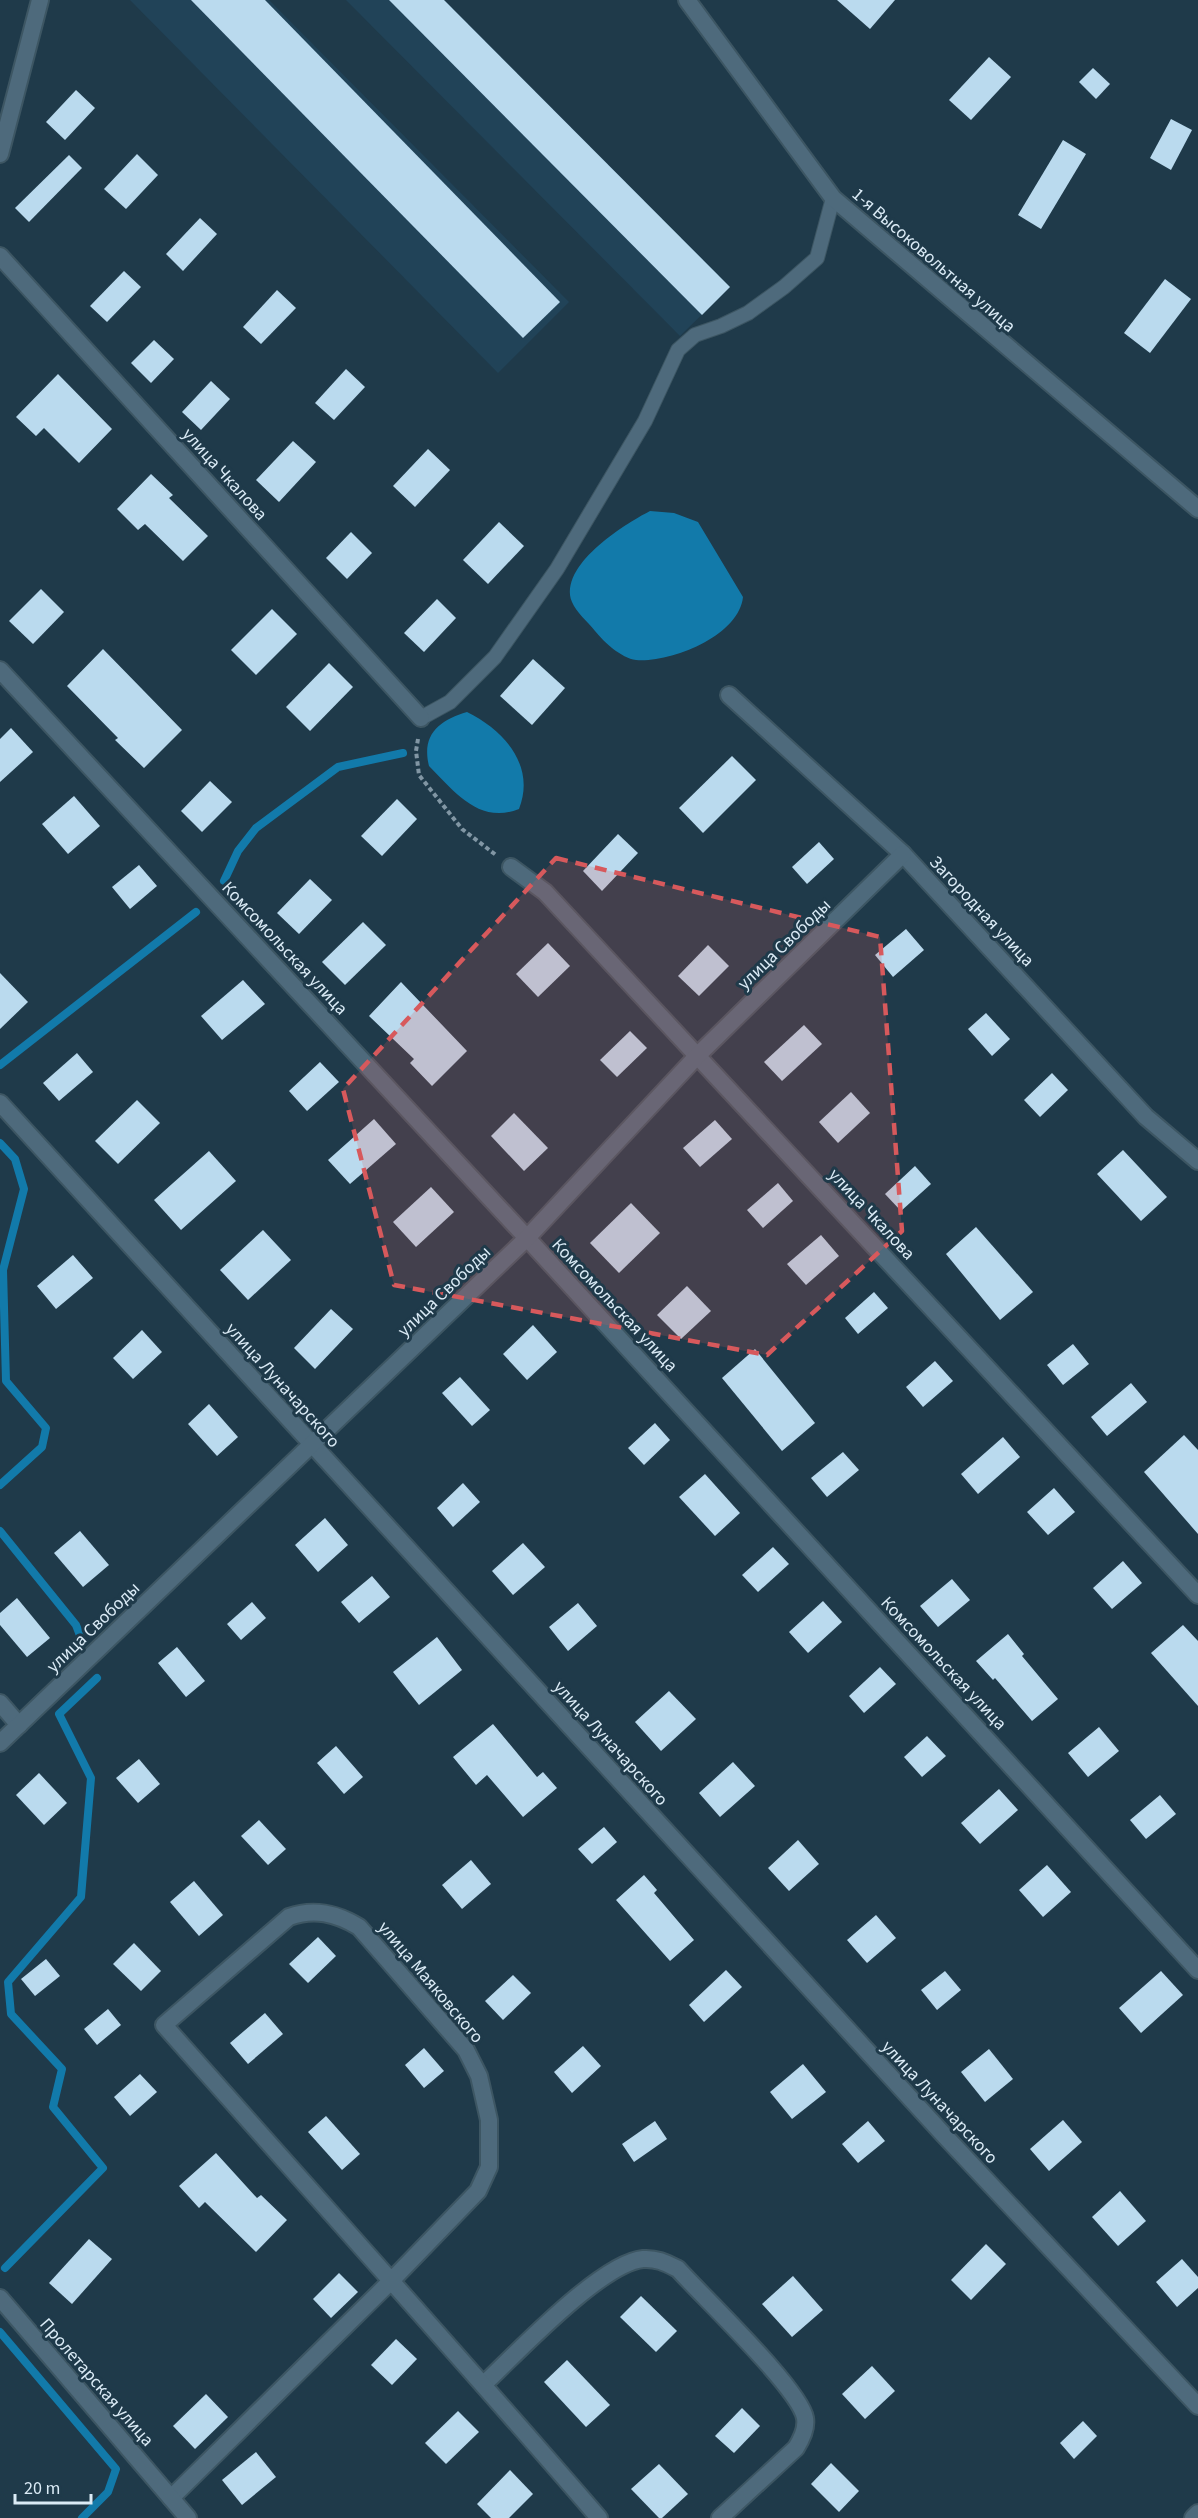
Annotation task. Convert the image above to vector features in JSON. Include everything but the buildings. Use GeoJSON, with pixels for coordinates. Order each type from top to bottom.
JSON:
{"type":"FeatureCollection","features":[{"type":"Feature","properties":{"kind":"street"},"geometry":{"type":"LineString","coordinates":[[0,154],[40,0]]}},
{"type":"Feature","properties":{"kind":"street","name":"1-я Высоковольтная улица"},"geometry":{"type":"LineString","coordinates":[[687,0],[833,198],[1198,509]]}},
{"type":"Feature","properties":{"kind":"street","name":"улица Чкалова"},"geometry":{"type":"LineString","coordinates":[[0,256],[421,718]]}},
{"type":"Feature","properties":{"kind":"street","name":"Комсомольская улица"},"geometry":{"type":"LineString","coordinates":[[0,670],[527,1238],[1198,1970]]}},
{"type":"Feature","properties":{"kind":"street","name":"Загородная улица"},"geometry":{"type":"LineString","coordinates":[[729,695],[903,855],[1146,1118],[1198,1161]]}},
{"type":"Feature","properties":{"kind":"street","name":"улица Свободы"},"geometry":{"type":"LineString","coordinates":[[0,1743],[527,1238],[698,1055],[903,855]]}},
{"type":"Feature","properties":{"kind":"street","name":"улица Чкалова"},"geometry":{"type":"LineString","coordinates":[[511,867],[545,892],[1198,1595]]}},
{"type":"Feature","properties":{"kind":"street","name":"улица Луначарского"},"geometry":{"type":"LineString","coordinates":[[0,1103],[943,2134],[1198,2406]]}},
{"type":"Feature","properties":{"kind":"street"},"geometry":{"type":"LineString","coordinates":[[0,1703],[19,1725]]}},
{"type":"Feature","properties":{"kind":"street","name":"улица Маяковского"},"geometry":{"type":"LineString","coordinates":[[171,2498],[391,2281],[478,2191],[489,2167],[489,2120],[479,2076],[466,2050],[359,1927],[342,1917],[305,1911],[289,1917],[164,2025],[391,2281],[484,2384],[599,2518]]}},
{"type":"Feature","properties":{"kind":"street"},"geometry":{"type":"LineString","coordinates":[[484,2384],[566,2307],[611,2272],[641,2259],[660,2260],[678,2270],[792,2391],[806,2420],[803,2436],[796,2448],[720,2518]]}},
{"type":"Feature","properties":{"kind":"street","name":"Пролетарская улица"},"geometry":{"type":"LineString","coordinates":[[0,2298],[188,2518]]}},
{"type":"Feature","properties":{"kind":"street"},"geometry":{"type":"LineString","coordinates":[[1193,2518],[1198,2513]]}},
{"type":"Feature","properties":{"kind":"lane"},"geometry":{"type":"LineString","coordinates":[[421,718],[450,702],[495,657],[557,569],[645,421],[678,350],[695,334],[721,326],[748,313],[784,287],[817,258],[833,198]]}},
{"type":"Feature","properties":{"kind":"path"},"geometry":{"type":"LineString","coordinates":[[421,718],[416,751],[419,775],[462,829],[511,867]]}},
{"type":"Feature","properties":{"kind":"highlighted area"},"geometry":{"type":"Polygon","coordinates":[[[556,858],[880,937],[902,1231],[767,1355],[394,1285],[343,1089],[556,858]]]}},
{"type":"Feature","properties":{"kind":"shaded area"},"geometry":{"type":"Polygon","coordinates":[[[130,0],[269,0],[569,302],[498,373],[130,0]]]}},
{"type":"Feature","properties":{"kind":"shaded area"},"geometry":{"type":"Polygon","coordinates":[[[346,0],[444,0],[730,287],[680,336],[346,0]]]}},
{"type":"Feature","properties":{"kind":"water"},"geometry":{"type":"Polygon","coordinates":[[[650,511],[674,513],[698,522],[743,597],[739,611],[730,624],[717,635],[684,652],[650,660],[636,660],[619,653],[599,635],[574,606],[570,588],[574,575],[583,561],[596,548],[624,526],[650,511]]]}},
{"type":"Feature","properties":{"kind":"water"},"geometry":{"type":"Polygon","coordinates":[[[467,712],[504,739],[520,764],[523,793],[519,809],[505,813],[492,813],[480,809],[458,795],[429,766],[427,755],[430,737],[441,724],[467,712]]]}},
{"type":"Feature","properties":{"kind":"waterway"},"geometry":{"type":"LineString","coordinates":[[224,881],[238,851],[256,828],[338,767],[403,753]]}},
{"type":"Feature","properties":{"kind":"waterway"},"geometry":{"type":"LineString","coordinates":[[0,1065],[196,912]]}},
{"type":"Feature","properties":{"kind":"waterway"},"geometry":{"type":"LineString","coordinates":[[0,1143],[15,1159],[24,1189],[3,1270],[6,1381],[46,1428],[42,1447],[0,1485]]}},
{"type":"Feature","properties":{"kind":"waterway"},"geometry":{"type":"LineString","coordinates":[[0,1531],[76,1625],[81,1638]]}},
{"type":"Feature","properties":{"kind":"waterway"},"geometry":{"type":"LineString","coordinates":[[5,2268],[103,2168],[53,2107],[62,2069],[11,2014],[8,1982],[81,1897],[91,1778],[59,1714],[97,1678]]}},
{"type":"Feature","properties":{"kind":"waterway"},"geometry":{"type":"LineString","coordinates":[[0,2332],[116,2469],[108,2492],[82,2518]]}}]}
